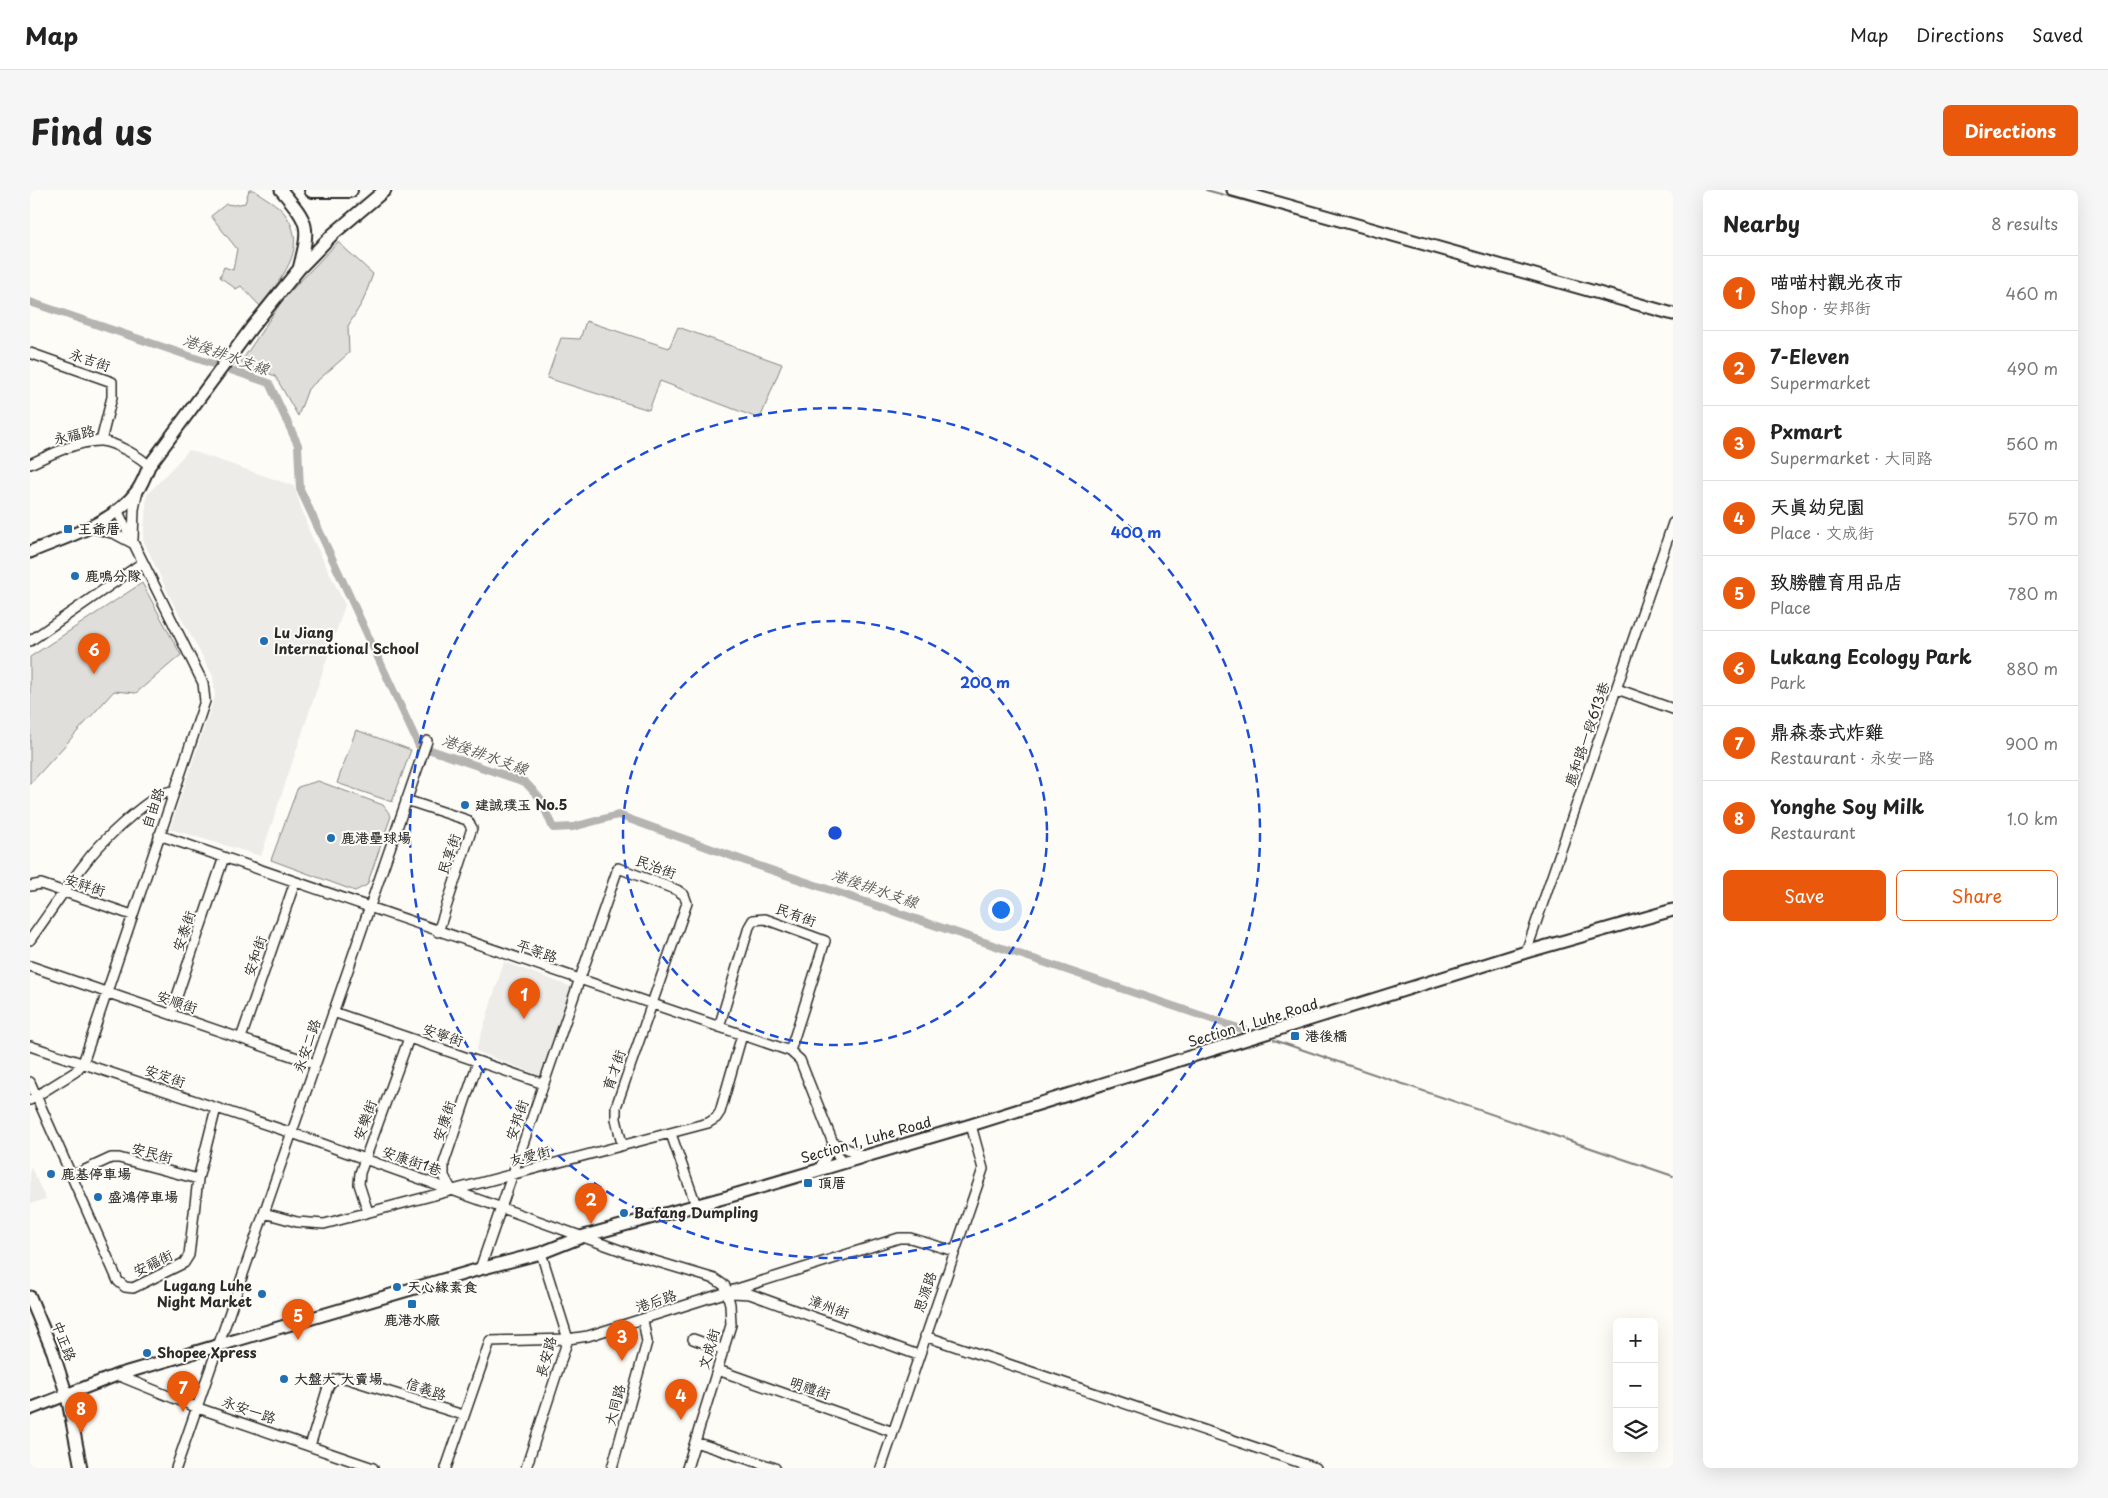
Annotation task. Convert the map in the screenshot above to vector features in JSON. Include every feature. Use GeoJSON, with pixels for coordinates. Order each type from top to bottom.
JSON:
{"type":"FeatureCollection","features":[{"type":"Feature","properties":{"kind":"main road"},"geometry":{"type":"LineString","coordinates":[[281,190],[301,213],[305,226],[307,237],[299,269]]}},
{"type":"Feature","properties":{"kind":"main road"},"geometry":{"type":"LineString","coordinates":[[312,190],[350,190]]}},
{"type":"Feature","properties":{"kind":"main road"},"geometry":{"type":"LineString","coordinates":[[30,552],[88,527],[117,510],[138,490],[149,466],[223,369],[252,327],[299,269],[333,234],[385,190]]}},
{"type":"Feature","properties":{"kind":"main road"},"geometry":{"type":"LineString","coordinates":[[1233,190],[1673,314]]}},
{"type":"Feature","properties":{"kind":"main road","name":"Section 1, Luhe Road"},"geometry":{"type":"LineString","coordinates":[[30,1409],[117,1376],[219,1345],[541,1253],[584,1236],[971,1125],[1526,952],[1673,910]]}},
{"type":"Feature","properties":{"kind":"main road","name":"中正路"},"geometry":{"type":"LineString","coordinates":[[30,1297],[53,1352],[67,1396],[81,1468]]}},
{"type":"Feature","properties":{"kind":"street","name":"永吉街"},"geometry":{"type":"LineString","coordinates":[[30,353],[112,382],[112,397],[101,441]]}},
{"type":"Feature","properties":{"kind":"street","name":"永福路"},"geometry":{"type":"LineString","coordinates":[[30,464],[60,450],[101,441],[134,454],[149,466]]}},
{"type":"Feature","properties":{"kind":"street"},"geometry":{"type":"LineString","coordinates":[[134,544],[132,528],[138,490]]}},
{"type":"Feature","properties":{"kind":"street","name":"自由路"},"geometry":{"type":"LineString","coordinates":[[83,1063],[204,701],[205,692],[203,683],[142,564],[117,510]]}},
{"type":"Feature","properties":{"kind":"street","name":"鹿和路一段613巷"},"geometry":{"type":"LineString","coordinates":[[1526,952],[1673,523]]}},
{"type":"Feature","properties":{"kind":"street"},"geometry":{"type":"LineString","coordinates":[[88,527],[115,534],[134,544]]}},
{"type":"Feature","properties":{"kind":"street"},"geometry":{"type":"LineString","coordinates":[[30,641],[142,564]]}},
{"type":"Feature","properties":{"kind":"street"},"geometry":{"type":"LineString","coordinates":[[1617,689],[1673,709]]}},
{"type":"Feature","properties":{"kind":"street","name":"永安二路"},"geometry":{"type":"LineString","coordinates":[[176,1468],[427,741]]}},
{"type":"Feature","properties":{"kind":"street"},"geometry":{"type":"LineString","coordinates":[[30,940],[86,861],[132,814],[165,791],[174,790]]}},
{"type":"Feature","properties":{"kind":"street","name":"民享街"},"geometry":{"type":"LineString","coordinates":[[406,800],[468,820],[472,824],[438,932]]}},
{"type":"Feature","properties":{"kind":"street","name":"平等路"},"geometry":{"type":"LineString","coordinates":[[159,835],[580,981],[790,1051]]}},
{"type":"Feature","properties":{"kind":"street","name":"安泰街"},"geometry":{"type":"LineString","coordinates":[[171,1014],[224,857]]}},
{"type":"Feature","properties":{"kind":"street","name":"民治街"},"geometry":{"type":"LineString","coordinates":[[580,981],[618,868],[677,890],[686,899],[685,912],[651,1005]]}},
{"type":"Feature","properties":{"kind":"street","name":"安和街"},"geometry":{"type":"LineString","coordinates":[[240,1038],[295,882]]}},
{"type":"Feature","properties":{"kind":"street","name":"安祥街"},"geometry":{"type":"LineString","coordinates":[[30,886],[41,884],[132,915]]}},
{"type":"Feature","properties":{"kind":"street","name":"民有街"},"geometry":{"type":"LineString","coordinates":[[719,1026],[752,920],[765,919],[825,941],[790,1051]]}},
{"type":"Feature","properties":{"kind":"street","name":"安順街"},"geometry":{"type":"LineString","coordinates":[[30,966],[315,1064]]}},
{"type":"Feature","properties":{"kind":"street","name":"安邦街"},"geometry":{"type":"LineString","coordinates":[[480,1269],[580,981]]}},
{"type":"Feature","properties":{"kind":"street","name":"育才街"},"geometry":{"type":"LineString","coordinates":[[622,1144],[616,1119],[616,1106],[651,1005]]}},
{"type":"Feature","properties":{"kind":"street","name":"安寧街"},"geometry":{"type":"LineString","coordinates":[[333,1012],[544,1084]]}},
{"type":"Feature","properties":{"kind":"street","name":"友愛街"},"geometry":{"type":"LineString","coordinates":[[264,1213],[313,1224],[324,1224],[622,1144],[670,1134],[708,1123],[716,1118],[742,1035]]}},
{"type":"Feature","properties":{"kind":"street","name":"安樂街"},"geometry":{"type":"LineString","coordinates":[[368,1212],[359,1184],[365,1159],[409,1038]]}},
{"type":"Feature","properties":{"kind":"street","name":"安定街"},"geometry":{"type":"LineString","coordinates":[[30,1046],[292,1133]]}},
{"type":"Feature","properties":{"kind":"street"},"geometry":{"type":"LineString","coordinates":[[790,1051],[800,1060],[841,1163]]}},
{"type":"Feature","properties":{"kind":"street","name":"安康街"},"geometry":{"type":"LineString","coordinates":[[451,1189],[444,1176],[444,1163],[478,1062]]}},
{"type":"Feature","properties":{"kind":"street"},"geometry":{"type":"LineString","coordinates":[[30,1082],[33,1098],[75,1072],[83,1063]]}},
{"type":"Feature","properties":{"kind":"street","name":"安福街"},"geometry":{"type":"LineString","coordinates":[[33,1098],[72,1176],[118,1281],[125,1287],[133,1288],[184,1263],[189,1255],[198,1180],[216,1108]]}},
{"type":"Feature","properties":{"kind":"street","name":"思源路"},"geometry":{"type":"LineString","coordinates":[[881,1468],[924,1336],[983,1169],[971,1125]]}},
{"type":"Feature","properties":{"kind":"street","name":"安康街1巷"},"geometry":{"type":"LineString","coordinates":[[292,1133],[628,1253],[715,1279],[725,1286],[728,1293]]}},
{"type":"Feature","properties":{"kind":"street"},"geometry":{"type":"LineString","coordinates":[[670,1134],[696,1205]]}},
{"type":"Feature","properties":{"kind":"street"},"geometry":{"type":"LineString","coordinates":[[834,1143],[863,1156]]}},
{"type":"Feature","properties":{"kind":"street"},"geometry":{"type":"LineString","coordinates":[[819,1169],[834,1143]]}},
{"type":"Feature","properties":{"kind":"street","name":"安民街"},"geometry":{"type":"LineString","coordinates":[[72,1176],[111,1158],[119,1158],[198,1180]]}},
{"type":"Feature","properties":{"kind":"street","name":"港后路"},"geometry":{"type":"LineString","coordinates":[[446,1468],[462,1415],[490,1341],[568,1339],[588,1336],[899,1238],[910,1238],[954,1251]]}},
{"type":"Feature","properties":{"kind":"street","name":"長安路"},"geometry":{"type":"LineString","coordinates":[[526,1468],[568,1339],[541,1253]]}},
{"type":"Feature","properties":{"kind":"street","name":"文成街"},"geometry":{"type":"LineString","coordinates":[[687,1468],[731,1325],[728,1293]]}},
{"type":"Feature","properties":{"kind":"street","name":"漳州街"},"geometry":{"type":"LineString","coordinates":[[728,1293],[750,1294],[918,1355]]}},
{"type":"Feature","properties":{"kind":"street","name":"大同路"},"geometry":{"type":"LineString","coordinates":[[612,1468],[647,1342],[643,1320]]}},
{"type":"Feature","properties":{"kind":"street"},"geometry":{"type":"LineString","coordinates":[[924,1336],[1316,1468]]}},
{"type":"Feature","properties":{"kind":"street"},"geometry":{"type":"LineString","coordinates":[[693,1339],[724,1350]]}},
{"type":"Feature","properties":{"kind":"street","name":"明禮街"},"geometry":{"type":"LineString","coordinates":[[718,1370],[893,1432]]}},
{"type":"Feature","properties":{"kind":"street","name":"永安一路"},"geometry":{"type":"LineString","coordinates":[[117,1376],[198,1408],[310,1446],[347,1464],[373,1468]]}},
{"type":"Feature","properties":{"kind":"street","name":"信義路"},"geometry":{"type":"LineString","coordinates":[[310,1446],[328,1387],[331,1381],[336,1379],[345,1378],[462,1415]]}},
{"type":"Feature","properties":{"kind":"street"},"geometry":{"type":"LineString","coordinates":[[695,1442],[775,1468]]}},
{"type":"Feature","properties":{"kind":"shaded area"},"geometry":{"type":"Polygon","coordinates":[[[249,190],[254,190],[282,210],[292,227],[294,239],[289,263],[276,285],[260,306],[241,286],[236,289],[220,277],[224,267],[233,270],[237,249],[211,216],[226,204],[245,203],[249,190]]]}},
{"type":"Feature","properties":{"kind":"shaded area"},"geometry":{"type":"Polygon","coordinates":[[[338,242],[373,274],[363,301],[348,326],[349,353],[308,389],[298,416],[275,376],[241,362],[284,298],[338,242]]]}},
{"type":"Feature","properties":{"kind":"shaded area"},"geometry":{"type":"Polygon","coordinates":[[[586,321],[669,348],[678,327],[782,364],[760,419],[660,381],[649,410],[547,378],[561,338],[580,339],[586,321]]]}},
{"type":"Feature","properties":{"kind":"shaded area","name":"Lu Jiang International School"},"geometry":{"type":"Polygon","coordinates":[[[189,450],[294,486],[309,531],[345,605],[261,856],[170,829],[215,696],[213,676],[171,599],[143,540],[147,495],[189,450]]]}},
{"type":"Feature","properties":{"kind":"shaded area"},"geometry":{"type":"Polygon","coordinates":[[[142,583],[181,655],[136,693],[114,691],[30,784],[30,657],[142,583]]]}},
{"type":"Feature","properties":{"kind":"shaded area"},"geometry":{"type":"Polygon","coordinates":[[[356,730],[411,750],[392,802],[337,783],[356,730]]]}},
{"type":"Feature","properties":{"kind":"shaded area","name":"鹿港壘球場"},"geometry":{"type":"Polygon","coordinates":[[[318,781],[383,805],[391,816],[367,885],[355,891],[271,860],[298,787],[318,781]]]}},
{"type":"Feature","properties":{"kind":"shaded area"},"geometry":{"type":"Polygon","coordinates":[[[504,962],[572,987],[541,1076],[476,1051],[504,962]]]}},
{"type":"Feature","properties":{"kind":"shaded area"},"geometry":{"type":"Polygon","coordinates":[[[30,1166],[46,1199],[30,1204],[30,1166]]]}},
{"type":"Feature","properties":{"kind":"waterway"},"geometry":{"type":"LineString","coordinates":[[1206,190],[1401,243]]}},
{"type":"Feature","properties":{"kind":"waterway","name":"港後排水支線"},"geometry":{"type":"LineString","coordinates":[[30,302],[269,383],[298,445],[300,489],[419,746],[525,782],[540,798],[553,828],[573,827],[618,815],[762,867],[1247,1031]]}},
{"type":"Feature","properties":{"kind":"waterway"},"geometry":{"type":"LineString","coordinates":[[1654,314],[1673,320]]}},
{"type":"Feature","properties":{"kind":"waterway"},"geometry":{"type":"LineString","coordinates":[[1274,1040],[1673,1176]]}},
{"type":"Feature","properties":{"kind":"place","name":"王爺厝"},"geometry":{"type":"Point","coordinates":[68,529]}},
{"type":"Feature","properties":{"kind":"place","name":"鹿鳴分隊"},"geometry":{"type":"Point","coordinates":[75,576]}},
{"type":"Feature","properties":{"kind":"place","name":"Lu Jiang International School"},"geometry":{"type":"Point","coordinates":[264,641]}},
{"type":"Feature","properties":{"kind":"place","name":"Lukang Ecology Park"},"geometry":{"type":"Point","coordinates":[94,674]}},
{"type":"Feature","properties":{"kind":"place","name":"建誠璞玉 No.5"},"geometry":{"type":"Point","coordinates":[465,805]}},
{"type":"Feature","properties":{"kind":"place","name":"鹿港壘球場"},"geometry":{"type":"Point","coordinates":[331,838]}},
{"type":"Feature","properties":{"kind":"place","name":"喵喵村觀光夜市"},"geometry":{"type":"Point","coordinates":[524,1019]}},
{"type":"Feature","properties":{"kind":"place","name":"港後橋"},"geometry":{"type":"Point","coordinates":[1295,1036]}},
{"type":"Feature","properties":{"kind":"place","name":"鹿基停車場"},"geometry":{"type":"Point","coordinates":[51,1174]}},
{"type":"Feature","properties":{"kind":"place","name":"頂厝"},"geometry":{"type":"Point","coordinates":[808,1183]}},
{"type":"Feature","properties":{"kind":"place","name":"盛鴻停車場"},"geometry":{"type":"Point","coordinates":[98,1197]}},
{"type":"Feature","properties":{"kind":"place","name":"Bafang Dumpling"},"geometry":{"type":"Point","coordinates":[624,1213]}},
{"type":"Feature","properties":{"kind":"place","name":"7-Eleven"},"geometry":{"type":"Point","coordinates":[591,1224]}},
{"type":"Feature","properties":{"kind":"place","name":"天心緣素食"},"geometry":{"type":"Point","coordinates":[397,1287]}},
{"type":"Feature","properties":{"kind":"place","name":"Lugang Luhe Night Market"},"geometry":{"type":"Point","coordinates":[262,1294]}},
{"type":"Feature","properties":{"kind":"place","name":"鹿港水廠"},"geometry":{"type":"Point","coordinates":[412,1304]}},
{"type":"Feature","properties":{"kind":"place","name":"致勝體育用品店"},"geometry":{"type":"Point","coordinates":[298,1340]}},
{"type":"Feature","properties":{"kind":"place","name":"Shopee Xpress"},"geometry":{"type":"Point","coordinates":[147,1353]}},
{"type":"Feature","properties":{"kind":"place","name":"Pxmart"},"geometry":{"type":"Point","coordinates":[622,1361]}},
{"type":"Feature","properties":{"kind":"place","name":"大盤大 大賣場"},"geometry":{"type":"Point","coordinates":[284,1379]}},
{"type":"Feature","properties":{"kind":"place","name":"鼎森泰式炸雞"},"geometry":{"type":"Point","coordinates":[183,1412]}},
{"type":"Feature","properties":{"kind":"place","name":"天真幼兒園"},"geometry":{"type":"Point","coordinates":[681,1420]}},
{"type":"Feature","properties":{"kind":"place","name":"Yonghe Soy Milk"},"geometry":{"type":"Point","coordinates":[81,1433]}}]}
